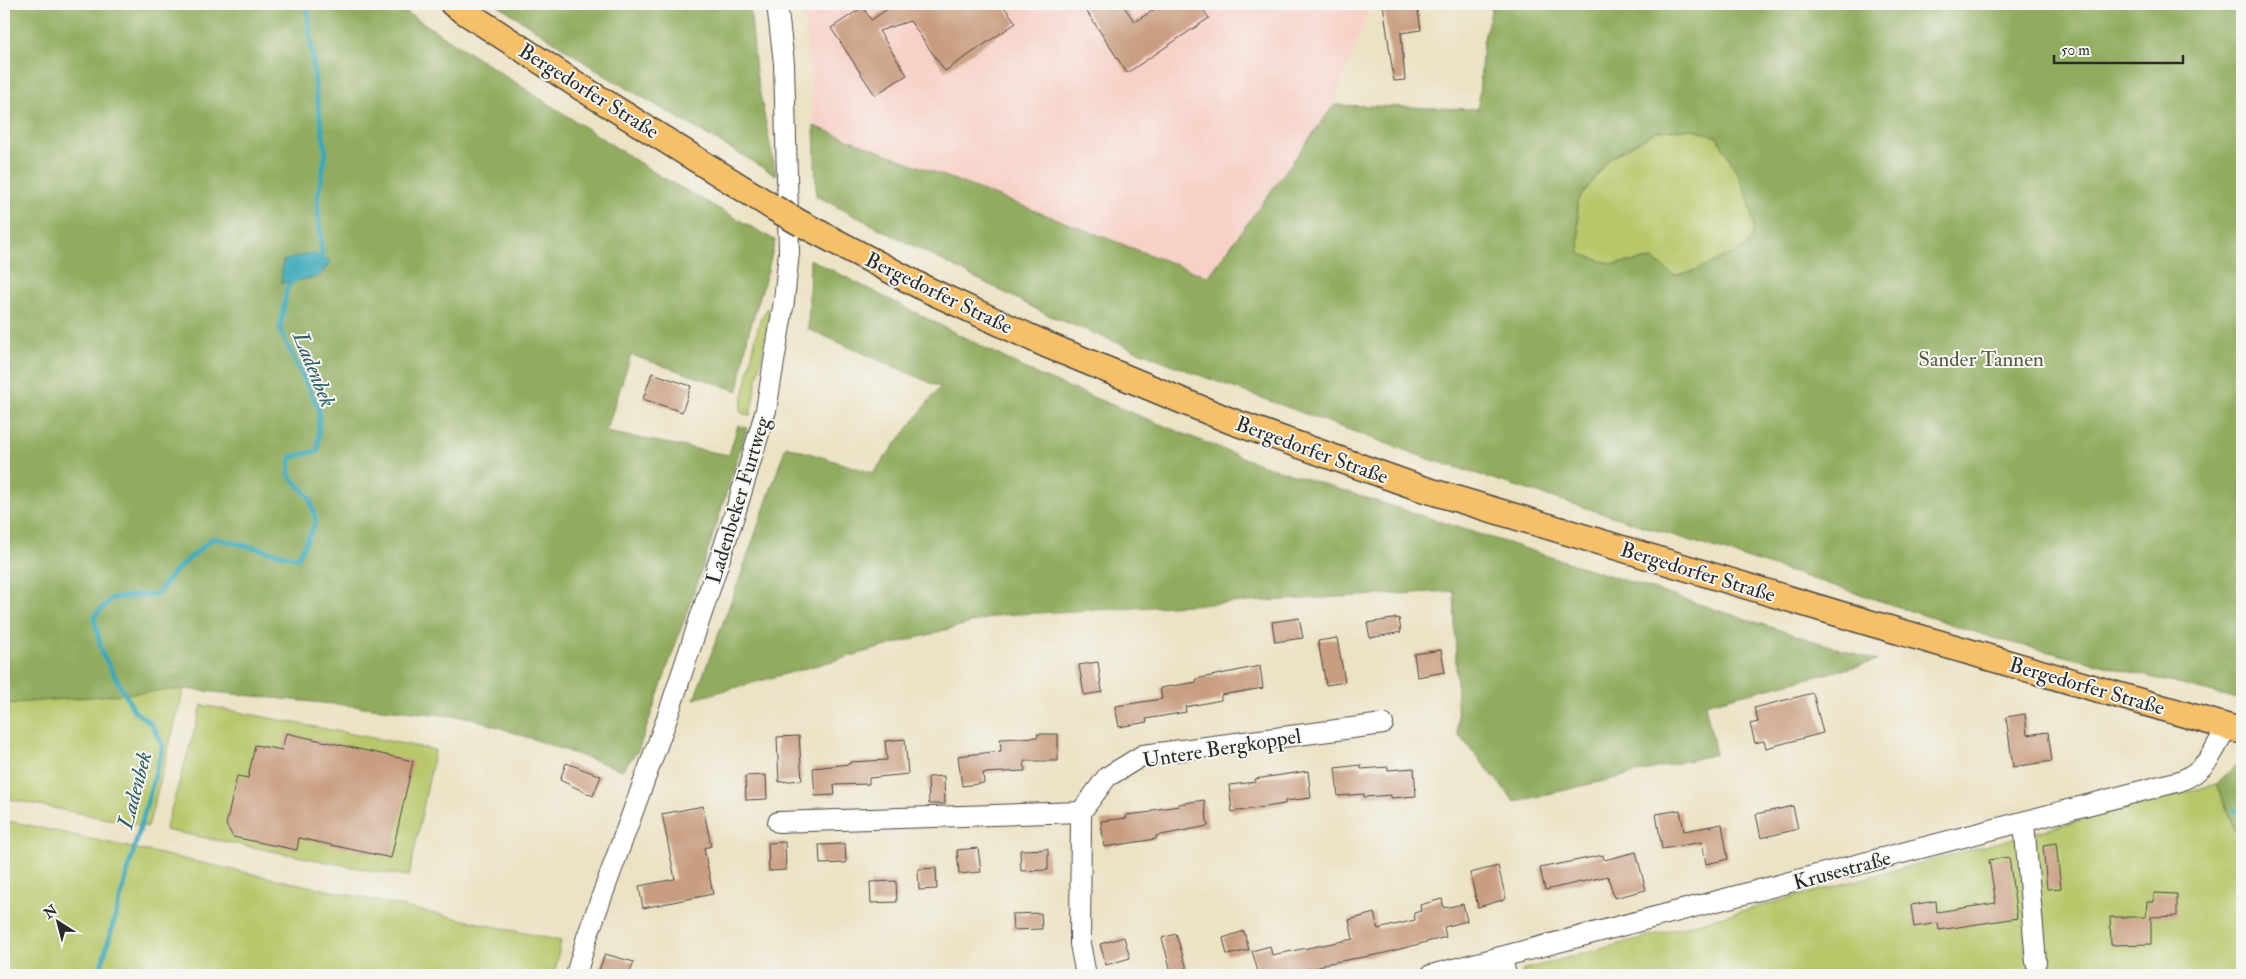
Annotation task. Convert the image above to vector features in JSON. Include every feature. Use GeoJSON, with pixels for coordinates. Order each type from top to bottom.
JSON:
{"type":"FeatureCollection","features":[{"type":"Feature","properties":{"kind":"main road","name":"Bergedorfer Straße"},"geometry":{"type":"LineString","coordinates":[[453,4],[582,88],[788,215],[924,288],[1047,346],[1231,421],[1402,482],[1863,621],[2235,729]]}},
{"type":"Feature","properties":{"kind":"street","name":"Ladenbeker Furtweg"},"geometry":{"type":"LineString","coordinates":[[576,975],[590,928],[666,721],[736,510],[766,410],[789,252],[784,63],[777,4]]}},
{"type":"Feature","properties":{"kind":"street","name":"Untere Bergkoppel"},"geometry":{"type":"LineString","coordinates":[[1081,812],[1106,777],[1143,755],[1384,724]]}},
{"type":"Feature","properties":{"kind":"street","name":"Krusestraße"},"geometry":{"type":"LineString","coordinates":[[1431,975],[1504,967],[2024,822],[2186,779],[2209,760],[2235,729]]}},
{"type":"Feature","properties":{"kind":"street"},"geometry":{"type":"LineString","coordinates":[[778,822],[1081,812],[1080,944],[1086,975]]}},
{"type":"Feature","properties":{"kind":"street"},"geometry":{"type":"LineString","coordinates":[[2024,822],[2036,962]]}},
{"type":"Feature","properties":{"kind":"shaded area"},"geometry":{"type":"Polygon","coordinates":[[[804,4],[1371,4],[1334,105],[1208,277],[814,126],[804,4]]]}},
{"type":"Feature","properties":{"kind":"green space"},"geometry":{"type":"Polygon","coordinates":[[[4,4],[394,4],[660,176],[775,240],[748,335],[738,391],[631,355],[606,432],[729,455],[738,425],[747,428],[703,566],[638,751],[622,770],[472,718],[184,689],[4,704],[4,4]]]}},
{"type":"Feature","properties":{"kind":"green space"},"geometry":{"type":"Polygon","coordinates":[[[497,4],[750,4],[756,73],[776,175],[599,72],[497,4]]]}},
{"type":"Feature","properties":{"kind":"green space","name":"Sander Tannen"},"geometry":{"type":"Polygon","coordinates":[[[1493,4],[2242,4],[2242,700],[1993,638],[1835,586],[1426,458],[1188,371],[1048,315],[816,196],[814,126],[1208,277],[1334,105],[1478,109],[1483,42],[1493,4]],[[1693,129],[1657,131],[1609,159],[1577,202],[1580,254],[1612,264],[1653,259],[1673,275],[1697,269],[1745,247],[1752,237],[1751,209],[1746,192],[1731,160],[1717,137],[1693,129]]]}},
{"type":"Feature","properties":{"kind":"green space"},"geometry":{"type":"Polygon","coordinates":[[[1693,129],[1717,137],[1746,192],[1754,224],[1752,237],[1745,247],[1697,269],[1673,275],[1653,259],[1612,264],[1580,254],[1577,202],[1608,159],[1657,131],[1693,129]]]}},
{"type":"Feature","properties":{"kind":"green space"},"geometry":{"type":"Polygon","coordinates":[[[810,259],[1038,375],[1254,462],[1877,661],[1705,704],[1716,754],[1515,802],[1458,734],[1454,591],[1000,615],[694,699],[739,580],[786,446],[873,473],[940,387],[808,329],[810,259]]]}},
{"type":"Feature","properties":{"kind":"green space"},"geometry":{"type":"Polygon","coordinates":[[[768,308],[770,313],[750,416],[742,413],[740,410],[760,319],[768,308]]]}},
{"type":"Feature","properties":{"kind":"green space"},"geometry":{"type":"Polygon","coordinates":[[[184,689],[148,827],[4,798],[4,704],[184,689]]]}},
{"type":"Feature","properties":{"kind":"green space"},"geometry":{"type":"Polygon","coordinates":[[[202,705],[435,750],[409,876],[373,871],[165,830],[202,705]]]}},
{"type":"Feature","properties":{"kind":"green space"},"geometry":{"type":"Polygon","coordinates":[[[2238,763],[2242,764],[2242,975],[2238,975],[2239,839],[2216,784],[2238,763]]]}},
{"type":"Feature","properties":{"kind":"green space"},"geometry":{"type":"Polygon","coordinates":[[[2216,784],[2239,839],[2239,975],[1523,975],[1522,970],[2216,784]]]}},
{"type":"Feature","properties":{"kind":"green space"},"geometry":{"type":"Polygon","coordinates":[[[4,820],[561,941],[554,975],[4,975],[4,820]]]}},
{"type":"Feature","properties":{"kind":"water"},"geometry":{"type":"Polygon","coordinates":[[[311,253],[331,261],[319,277],[281,283],[283,261],[311,253]]]}},
{"type":"Feature","properties":{"kind":"building"},"geometry":{"type":"Polygon","coordinates":[[[895,4],[1002,4],[1016,23],[945,71],[910,21],[879,31],[907,75],[875,95],[831,28],[863,7],[871,20],[895,4]]]}},
{"type":"Feature","properties":{"kind":"building"},"geometry":{"type":"Polygon","coordinates":[[[1082,4],[1122,4],[1135,22],[1162,4],[1199,4],[1209,18],[1127,73],[1082,4]]]}},
{"type":"Feature","properties":{"kind":"building"},"geometry":{"type":"Polygon","coordinates":[[[1383,4],[1417,4],[1421,30],[1401,33],[1405,80],[1394,81],[1383,4]]]}},
{"type":"Feature","properties":{"kind":"building"},"geometry":{"type":"Polygon","coordinates":[[[652,373],[691,386],[682,412],[643,399],[652,373]]]}},
{"type":"Feature","properties":{"kind":"building"},"geometry":{"type":"Polygon","coordinates":[[[1299,618],[1303,638],[1275,642],[1272,622],[1299,618]]]}},
{"type":"Feature","properties":{"kind":"building"},"geometry":{"type":"Polygon","coordinates":[[[1399,618],[1401,632],[1370,638],[1367,623],[1399,618]]]}},
{"type":"Feature","properties":{"kind":"building"},"geometry":{"type":"Polygon","coordinates":[[[1337,638],[1345,682],[1326,685],[1318,641],[1337,638]]]}},
{"type":"Feature","properties":{"kind":"building"},"geometry":{"type":"Polygon","coordinates":[[[1441,650],[1445,672],[1417,677],[1414,654],[1441,650]]]}},
{"type":"Feature","properties":{"kind":"building"},"geometry":{"type":"Polygon","coordinates":[[[1098,662],[1102,692],[1084,695],[1079,665],[1098,662]]]}},
{"type":"Feature","properties":{"kind":"building"},"geometry":{"type":"Polygon","coordinates":[[[1260,666],[1263,688],[1221,695],[1221,700],[1185,707],[1186,712],[1146,719],[1147,722],[1119,727],[1115,706],[1162,699],[1160,688],[1197,682],[1196,679],[1260,666]]]}},
{"type":"Feature","properties":{"kind":"building"},"geometry":{"type":"Polygon","coordinates":[[[1813,693],[1823,733],[1766,748],[1764,741],[1755,743],[1750,724],[1758,722],[1754,708],[1813,693]]]}},
{"type":"Feature","properties":{"kind":"building"},"geometry":{"type":"Polygon","coordinates":[[[2025,714],[2027,735],[2048,732],[2052,761],[2013,767],[2006,717],[2025,714]]]}},
{"type":"Feature","properties":{"kind":"building"},"geometry":{"type":"Polygon","coordinates":[[[286,733],[413,761],[391,858],[299,838],[297,850],[233,837],[226,825],[237,776],[248,778],[255,745],[282,750],[286,733]]]}},
{"type":"Feature","properties":{"kind":"building"},"geometry":{"type":"Polygon","coordinates":[[[1037,734],[1058,734],[1058,761],[1024,761],[1025,771],[983,773],[984,783],[962,786],[958,756],[1001,751],[1000,739],[1038,737],[1037,734]]]}},
{"type":"Feature","properties":{"kind":"building"},"geometry":{"type":"Polygon","coordinates":[[[799,736],[802,780],[779,782],[777,737],[799,736]]]}},
{"type":"Feature","properties":{"kind":"building"},"geometry":{"type":"Polygon","coordinates":[[[905,739],[908,774],[869,778],[869,784],[834,785],[835,795],[815,796],[813,768],[850,764],[850,762],[887,760],[885,741],[905,739]]]}},
{"type":"Feature","properties":{"kind":"building"},"geometry":{"type":"Polygon","coordinates":[[[566,763],[601,776],[593,796],[560,780],[566,763]]]}},
{"type":"Feature","properties":{"kind":"building"},"geometry":{"type":"Polygon","coordinates":[[[1361,765],[1361,769],[1388,767],[1388,770],[1414,768],[1416,796],[1391,798],[1391,795],[1364,797],[1364,794],[1338,796],[1335,768],[1361,765]]]}},
{"type":"Feature","properties":{"kind":"building"},"geometry":{"type":"Polygon","coordinates":[[[1308,771],[1311,798],[1285,801],[1285,804],[1232,812],[1229,785],[1256,782],[1255,779],[1308,771]]]}},
{"type":"Feature","properties":{"kind":"building"},"geometry":{"type":"Polygon","coordinates":[[[766,775],[767,799],[746,800],[745,776],[766,775]]]}},
{"type":"Feature","properties":{"kind":"building"},"geometry":{"type":"Polygon","coordinates":[[[944,776],[945,804],[929,804],[928,777],[944,776]]]}},
{"type":"Feature","properties":{"kind":"building"},"geometry":{"type":"Polygon","coordinates":[[[1204,800],[1208,826],[1156,836],[1156,839],[1104,847],[1101,821],[1127,818],[1126,815],[1152,812],[1152,810],[1179,806],[1178,804],[1204,800]]]}},
{"type":"Feature","properties":{"kind":"building"},"geometry":{"type":"Polygon","coordinates":[[[703,806],[711,846],[704,848],[713,894],[643,908],[639,886],[675,879],[662,814],[703,806]]]}},
{"type":"Feature","properties":{"kind":"building"},"geometry":{"type":"Polygon","coordinates":[[[1793,806],[1798,829],[1761,838],[1756,814],[1793,806]]]}},
{"type":"Feature","properties":{"kind":"building"},"geometry":{"type":"Polygon","coordinates":[[[1680,810],[1684,831],[1722,824],[1728,859],[1706,864],[1702,842],[1662,849],[1656,814],[1680,810]]]}},
{"type":"Feature","properties":{"kind":"building"},"geometry":{"type":"Polygon","coordinates":[[[785,842],[786,870],[769,871],[768,843],[785,842]]]}},
{"type":"Feature","properties":{"kind":"building"},"geometry":{"type":"Polygon","coordinates":[[[2056,843],[2061,888],[2047,889],[2043,845],[2056,843]]]}},
{"type":"Feature","properties":{"kind":"building"},"geometry":{"type":"Polygon","coordinates":[[[845,844],[846,863],[820,864],[819,845],[845,844]]]}},
{"type":"Feature","properties":{"kind":"building"},"geometry":{"type":"Polygon","coordinates":[[[978,848],[981,872],[959,874],[957,850],[978,848]]]}},
{"type":"Feature","properties":{"kind":"building"},"geometry":{"type":"Polygon","coordinates":[[[1048,849],[1048,870],[1021,871],[1020,850],[1048,849]]]}},
{"type":"Feature","properties":{"kind":"building"},"geometry":{"type":"Polygon","coordinates":[[[1636,852],[1646,890],[1614,898],[1608,876],[1545,890],[1540,868],[1603,855],[1604,860],[1636,852]]]}},
{"type":"Feature","properties":{"kind":"building"},"geometry":{"type":"Polygon","coordinates":[[[2009,857],[2017,918],[1939,930],[1938,923],[1914,927],[1911,905],[1936,901],[1937,912],[1996,903],[1989,860],[2009,857]]]}},
{"type":"Feature","properties":{"kind":"building"},"geometry":{"type":"Polygon","coordinates":[[[1498,866],[1506,899],[1478,907],[1470,873],[1498,866]]]}},
{"type":"Feature","properties":{"kind":"building"},"geometry":{"type":"Polygon","coordinates":[[[936,868],[937,889],[919,890],[918,869],[936,868]]]}},
{"type":"Feature","properties":{"kind":"building"},"geometry":{"type":"Polygon","coordinates":[[[896,881],[897,902],[871,903],[870,882],[896,881]]]}},
{"type":"Feature","properties":{"kind":"building"},"geometry":{"type":"Polygon","coordinates":[[[2154,893],[2177,894],[2177,916],[2151,917],[2151,944],[2111,945],[2110,917],[2146,917],[2147,902],[2154,902],[2154,893]]]}},
{"type":"Feature","properties":{"kind":"building"},"geometry":{"type":"Polygon","coordinates":[[[1442,899],[1444,908],[1463,904],[1467,921],[1444,927],[1446,937],[1381,954],[1324,964],[1320,967],[1295,972],[1295,970],[1288,972],[1288,970],[1271,975],[1259,975],[1252,951],[1270,946],[1272,955],[1353,939],[1349,920],[1374,913],[1378,929],[1415,920],[1414,913],[1421,911],[1420,905],[1442,899]]]}},
{"type":"Feature","properties":{"kind":"building"},"geometry":{"type":"Polygon","coordinates":[[[1041,913],[1042,929],[1013,930],[1012,914],[1041,913]]]}},
{"type":"Feature","properties":{"kind":"building"},"geometry":{"type":"Polygon","coordinates":[[[1244,931],[1249,950],[1227,955],[1223,938],[1244,931]]]}},
{"type":"Feature","properties":{"kind":"building"},"geometry":{"type":"Polygon","coordinates":[[[1176,934],[1189,975],[1172,975],[1162,938],[1176,934]]]}},
{"type":"Feature","properties":{"kind":"building"},"geometry":{"type":"Polygon","coordinates":[[[1124,937],[1130,958],[1106,965],[1100,944],[1124,937]]]}},
{"type":"Feature","properties":{"kind":"building"},"geometry":{"type":"Polygon","coordinates":[[[605,954],[634,962],[629,975],[597,975],[605,954]]]}},
{"type":"Feature","properties":{"kind":"waterway","name":"Ladenbek"},"geometry":{"type":"LineString","coordinates":[[307,4],[316,93],[326,153],[317,200],[322,255],[316,261]]}},
{"type":"Feature","properties":{"kind":"waterway","name":"Ladenbek"},"geometry":{"type":"LineString","coordinates":[[100,971],[163,746],[151,723],[135,712],[102,653],[94,617],[112,598],[157,594],[174,572],[213,538],[298,558],[316,522],[310,498],[289,475],[291,457],[318,451],[319,410],[280,330],[287,287],[297,278]]}},
{"type":"Feature","properties":{"kind":"waterway"},"geometry":{"type":"LineString","coordinates":[[2233,811],[2242,811]]}}]}
